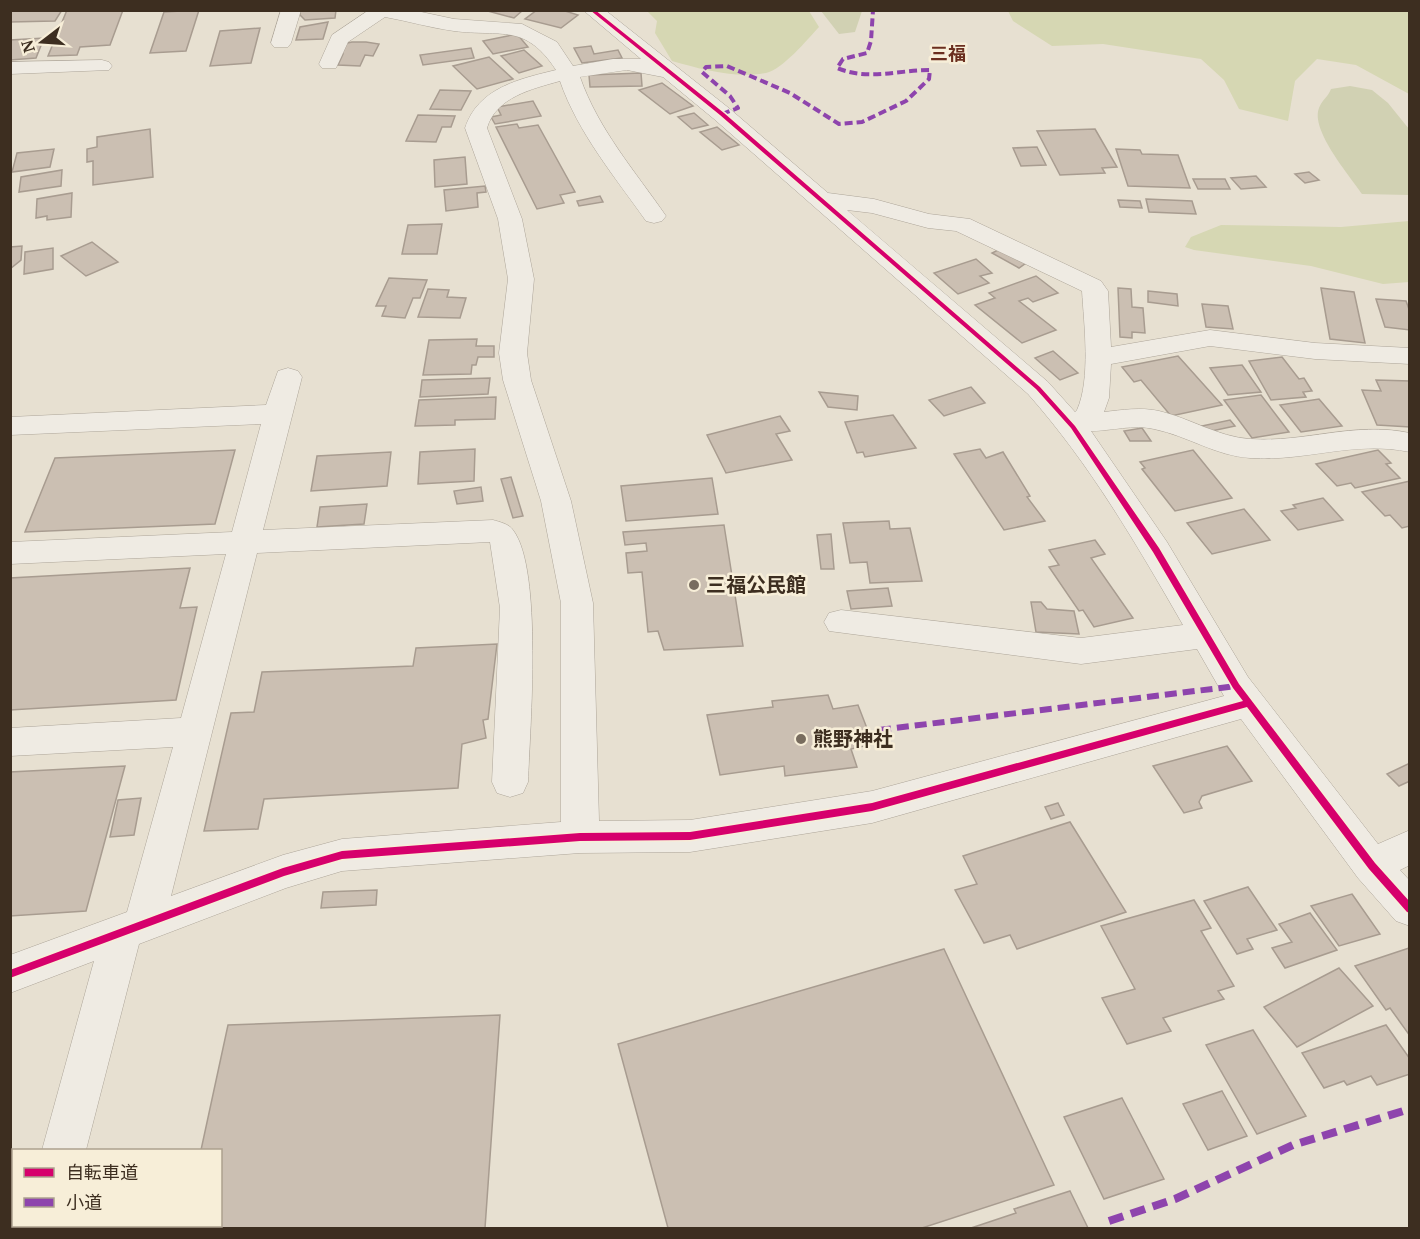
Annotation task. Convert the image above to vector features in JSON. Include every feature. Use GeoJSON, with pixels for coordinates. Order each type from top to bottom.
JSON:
{"type":"FeatureCollection","features":[{"type":"Feature","properties":{"kind":"street"},"geometry":{"type":"LineString","coordinates":[[281,44],[291,10]]}},
{"type":"Feature","properties":{"kind":"street"},"geometry":{"type":"LineString","coordinates":[[592,10],[823,200],[1078,425],[1156,550],[1205,635],[1249,703],[1372,866],[1410,909]]}},
{"type":"Feature","properties":{"kind":"street"},"geometry":{"type":"LineString","coordinates":[[329,64],[339,39],[381,11],[454,25],[524,30],[550,46],[568,73],[578,102],[654,216]]}},
{"type":"Feature","properties":{"kind":"street"},"geometry":{"type":"LineString","coordinates":[[580,837],[577,603],[556,501],[528,420],[517,380],[513,352],[520,279],[519,258],[510,219],[476,128],[485,107],[520,86],[568,73],[626,64],[669,72]]}},
{"type":"Feature","properties":{"kind":"street"},"geometry":{"type":"LineString","coordinates":[[10,68],[102,66]]}},
{"type":"Feature","properties":{"kind":"street"},"geometry":{"type":"LineString","coordinates":[[823,200],[874,206],[928,221],[962,224],[1077,276],[1092,286],[1095,291],[1098,358],[1095,405],[1078,425]]}},
{"type":"Feature","properties":{"kind":"street"},"geometry":{"type":"LineString","coordinates":[[1098,358],[1210,338],[1315,351],[1410,356]]}},
{"type":"Feature","properties":{"kind":"street"},"geometry":{"type":"LineString","coordinates":[[64,1149],[195,731],[288,377]]}},
{"type":"Feature","properties":{"kind":"street"},"geometry":{"type":"LineString","coordinates":[[10,426],[279,414]]}},
{"type":"Feature","properties":{"kind":"street"},"geometry":{"type":"LineString","coordinates":[[1078,425],[1142,418],[1159,421],[1241,448],[1254,449],[1347,438],[1395,439],[1410,443]]}},
{"type":"Feature","properties":{"kind":"street"},"geometry":{"type":"LineString","coordinates":[[10,553],[493,531],[501,535],[506,544],[516,608],[510,782]]}},
{"type":"Feature","properties":{"kind":"street"},"geometry":{"type":"LineString","coordinates":[[840,622],[1081,651],[1205,635]]}},
{"type":"Feature","properties":{"kind":"street"},"geometry":{"type":"LineString","coordinates":[[10,974],[283,872],[342,855],[580,837],[690,836],[872,807],[1249,703]]}},
{"type":"Feature","properties":{"kind":"street"},"geometry":{"type":"LineString","coordinates":[[10,742],[195,731]]}},
{"type":"Feature","properties":{"kind":"street"},"geometry":{"type":"LineString","coordinates":[[1372,866],[1410,846]]}},
{"type":"Feature","properties":{"kind":"green space"},"geometry":{"type":"Polygon","coordinates":[[[647,11],[809,11],[819,27],[794,53],[773,70],[754,75],[730,74],[672,61],[655,33],[657,21],[647,11]]]}},
{"type":"Feature","properties":{"kind":"green space"},"geometry":{"type":"Polygon","coordinates":[[[821,11],[862,11],[855,32],[839,34],[821,11]]]}},
{"type":"Feature","properties":{"kind":"green space"},"geometry":{"type":"Polygon","coordinates":[[[1008,11],[1409,11],[1409,94],[1356,65],[1317,59],[1295,81],[1288,121],[1239,109],[1224,80],[1201,59],[1103,44],[1052,46],[1013,21],[1008,11]]]}},
{"type":"Feature","properties":{"kind":"green space"},"geometry":{"type":"Polygon","coordinates":[[[1350,86],[1372,90],[1388,103],[1409,129],[1409,195],[1362,194],[1325,140],[1318,117],[1320,105],[1331,89],[1350,86]]]}},
{"type":"Feature","properties":{"kind":"green space"},"geometry":{"type":"Polygon","coordinates":[[[1409,221],[1409,282],[1383,284],[1311,266],[1185,247],[1191,237],[1221,225],[1341,227],[1409,221]]]}},
{"type":"Feature","properties":{"kind":"building"},"geometry":{"type":"Polygon","coordinates":[[[10,10],[62,10],[55,21],[10,22],[10,10]]]}},
{"type":"Feature","properties":{"kind":"building"},"geometry":{"type":"Polygon","coordinates":[[[67,10],[123,10],[110,45],[80,47],[77,55],[48,56],[67,10]]]}},
{"type":"Feature","properties":{"kind":"building"},"geometry":{"type":"Polygon","coordinates":[[[199,10],[186,51],[150,53],[164,12],[199,10]]]}},
{"type":"Feature","properties":{"kind":"building"},"geometry":{"type":"Polygon","coordinates":[[[300,10],[336,10],[335,18],[305,20],[300,15],[300,10]]]}},
{"type":"Feature","properties":{"kind":"building"},"geometry":{"type":"Polygon","coordinates":[[[484,10],[523,10],[514,18],[484,10]]]}},
{"type":"Feature","properties":{"kind":"building"},"geometry":{"type":"Polygon","coordinates":[[[537,10],[562,10],[578,15],[561,28],[525,19],[537,10]]]}},
{"type":"Feature","properties":{"kind":"building"},"geometry":{"type":"Polygon","coordinates":[[[328,22],[323,39],[296,40],[300,27],[328,22]]]}},
{"type":"Feature","properties":{"kind":"building"},"geometry":{"type":"Polygon","coordinates":[[[260,28],[251,63],[210,66],[220,31],[260,28]]]}},
{"type":"Feature","properties":{"kind":"building"},"geometry":{"type":"Polygon","coordinates":[[[517,34],[528,47],[493,54],[483,41],[517,34]]]}},
{"type":"Feature","properties":{"kind":"building"},"geometry":{"type":"Polygon","coordinates":[[[44,38],[36,58],[10,60],[10,40],[44,38]]]}},
{"type":"Feature","properties":{"kind":"building"},"geometry":{"type":"Polygon","coordinates":[[[352,42],[379,44],[373,56],[365,55],[360,66],[338,65],[343,54],[338,54],[343,44],[352,42]]]}},
{"type":"Feature","properties":{"kind":"building"},"geometry":{"type":"Polygon","coordinates":[[[591,46],[594,54],[618,50],[622,58],[582,63],[574,48],[591,46]]]}},
{"type":"Feature","properties":{"kind":"building"},"geometry":{"type":"Polygon","coordinates":[[[471,48],[474,58],[423,65],[420,55],[471,48]]]}},
{"type":"Feature","properties":{"kind":"building"},"geometry":{"type":"Polygon","coordinates":[[[524,50],[542,66],[519,73],[501,56],[524,50]]]}},
{"type":"Feature","properties":{"kind":"building"},"geometry":{"type":"Polygon","coordinates":[[[489,57],[513,79],[477,89],[453,66],[489,57]]]}},
{"type":"Feature","properties":{"kind":"building"},"geometry":{"type":"Polygon","coordinates":[[[641,73],[642,86],[590,87],[589,75],[641,73]]]}},
{"type":"Feature","properties":{"kind":"building"},"geometry":{"type":"Polygon","coordinates":[[[662,83],[693,106],[670,114],[639,90],[662,83]]]}},
{"type":"Feature","properties":{"kind":"building"},"geometry":{"type":"Polygon","coordinates":[[[440,90],[471,91],[461,110],[430,109],[440,90]]]}},
{"type":"Feature","properties":{"kind":"building"},"geometry":{"type":"Polygon","coordinates":[[[533,101],[541,116],[495,124],[491,117],[501,115],[497,107],[533,101]]]}},
{"type":"Feature","properties":{"kind":"building"},"geometry":{"type":"Polygon","coordinates":[[[694,113],[708,125],[692,129],[678,117],[694,113]]]}},
{"type":"Feature","properties":{"kind":"building"},"geometry":{"type":"Polygon","coordinates":[[[418,115],[455,116],[451,127],[442,127],[436,142],[406,141],[418,115]]]}},
{"type":"Feature","properties":{"kind":"building"},"geometry":{"type":"Polygon","coordinates":[[[517,124],[519,128],[538,125],[575,192],[560,195],[564,203],[537,209],[496,127],[517,124]]]}},
{"type":"Feature","properties":{"kind":"building"},"geometry":{"type":"Polygon","coordinates":[[[717,127],[739,145],[722,150],[700,132],[717,127]]]}},
{"type":"Feature","properties":{"kind":"building"},"geometry":{"type":"Polygon","coordinates":[[[150,129],[153,177],[93,185],[93,161],[87,162],[87,149],[97,147],[97,137],[150,129]]]}},
{"type":"Feature","properties":{"kind":"building"},"geometry":{"type":"Polygon","coordinates":[[[1095,129],[1117,167],[1102,168],[1105,173],[1060,175],[1037,131],[1095,129]]]}},
{"type":"Feature","properties":{"kind":"building"},"geometry":{"type":"Polygon","coordinates":[[[1037,147],[1046,165],[1021,166],[1013,148],[1037,147]]]}},
{"type":"Feature","properties":{"kind":"building"},"geometry":{"type":"Polygon","coordinates":[[[54,149],[50,167],[12,172],[17,153],[54,149]]]}},
{"type":"Feature","properties":{"kind":"building"},"geometry":{"type":"Polygon","coordinates":[[[1116,149],[1140,150],[1142,154],[1178,155],[1190,188],[1128,186],[1116,149]]]}},
{"type":"Feature","properties":{"kind":"building"},"geometry":{"type":"Polygon","coordinates":[[[465,157],[467,184],[435,187],[434,160],[465,157]]]}},
{"type":"Feature","properties":{"kind":"building"},"geometry":{"type":"Polygon","coordinates":[[[62,170],[61,186],[19,192],[21,177],[62,170]]]}},
{"type":"Feature","properties":{"kind":"building"},"geometry":{"type":"Polygon","coordinates":[[[1309,172],[1319,180],[1305,183],[1295,174],[1309,172]]]}},
{"type":"Feature","properties":{"kind":"building"},"geometry":{"type":"Polygon","coordinates":[[[1256,176],[1266,187],[1241,189],[1231,178],[1256,176]]]}},
{"type":"Feature","properties":{"kind":"building"},"geometry":{"type":"Polygon","coordinates":[[[1193,179],[1225,179],[1230,189],[1198,189],[1193,179]]]}},
{"type":"Feature","properties":{"kind":"building"},"geometry":{"type":"Polygon","coordinates":[[[485,186],[486,192],[477,193],[478,207],[446,211],[444,190],[485,186]]]}},
{"type":"Feature","properties":{"kind":"building"},"geometry":{"type":"Polygon","coordinates":[[[72,193],[71,217],[47,220],[47,216],[36,218],[37,199],[72,193]]]}},
{"type":"Feature","properties":{"kind":"building"},"geometry":{"type":"Polygon","coordinates":[[[600,196],[603,202],[579,206],[577,201],[600,196]]]}},
{"type":"Feature","properties":{"kind":"building"},"geometry":{"type":"Polygon","coordinates":[[[1146,199],[1192,201],[1196,214],[1149,212],[1146,199]]]}},
{"type":"Feature","properties":{"kind":"building"},"geometry":{"type":"Polygon","coordinates":[[[1118,200],[1140,201],[1142,208],[1120,207],[1118,200]]]}},
{"type":"Feature","properties":{"kind":"building"},"geometry":{"type":"Polygon","coordinates":[[[442,224],[437,254],[402,254],[408,225],[442,224]]]}},
{"type":"Feature","properties":{"kind":"building"},"geometry":{"type":"Polygon","coordinates":[[[92,242],[118,262],[86,276],[61,256],[92,242]]]}},
{"type":"Feature","properties":{"kind":"building"},"geometry":{"type":"Polygon","coordinates":[[[22,246],[21,260],[10,269],[10,247],[22,246]]]}},
{"type":"Feature","properties":{"kind":"building"},"geometry":{"type":"Polygon","coordinates":[[[53,248],[53,269],[24,274],[25,252],[53,248]]]}},
{"type":"Feature","properties":{"kind":"building"},"geometry":{"type":"Polygon","coordinates":[[[1000,249],[1026,263],[1019,268],[992,253],[1000,249]]]}},
{"type":"Feature","properties":{"kind":"building"},"geometry":{"type":"Polygon","coordinates":[[[976,259],[992,273],[980,276],[989,283],[958,294],[934,273],[976,259]]]}},
{"type":"Feature","properties":{"kind":"building"},"geometry":{"type":"Polygon","coordinates":[[[1036,276],[1058,293],[1033,302],[1028,298],[1019,301],[1056,330],[1022,343],[975,305],[995,298],[989,293],[1036,276]]]}},
{"type":"Feature","properties":{"kind":"building"},"geometry":{"type":"Polygon","coordinates":[[[389,278],[427,280],[420,298],[413,298],[405,318],[382,316],[386,306],[376,306],[389,278]]]}},
{"type":"Feature","properties":{"kind":"building"},"geometry":{"type":"Polygon","coordinates":[[[1118,288],[1131,289],[1132,307],[1143,308],[1145,333],[1132,332],[1132,338],[1120,337],[1118,288]]]}},
{"type":"Feature","properties":{"kind":"building"},"geometry":{"type":"Polygon","coordinates":[[[1321,288],[1354,292],[1365,343],[1330,339],[1321,288]]]}},
{"type":"Feature","properties":{"kind":"building"},"geometry":{"type":"Polygon","coordinates":[[[428,289],[449,290],[447,297],[466,298],[460,318],[418,317],[428,289]]]}},
{"type":"Feature","properties":{"kind":"building"},"geometry":{"type":"Polygon","coordinates":[[[1148,291],[1177,294],[1178,306],[1148,302],[1148,291]]]}},
{"type":"Feature","properties":{"kind":"building"},"geometry":{"type":"Polygon","coordinates":[[[1376,299],[1406,301],[1410,312],[1410,330],[1385,327],[1376,299]]]}},
{"type":"Feature","properties":{"kind":"building"},"geometry":{"type":"Polygon","coordinates":[[[1202,304],[1228,306],[1233,329],[1206,327],[1202,304]]]}},
{"type":"Feature","properties":{"kind":"building"},"geometry":{"type":"Polygon","coordinates":[[[477,339],[476,346],[494,346],[494,357],[478,357],[476,365],[472,365],[471,374],[423,375],[429,340],[477,339]]]}},
{"type":"Feature","properties":{"kind":"building"},"geometry":{"type":"Polygon","coordinates":[[[1053,351],[1078,373],[1060,380],[1035,358],[1053,351]]]}},
{"type":"Feature","properties":{"kind":"building"},"geometry":{"type":"Polygon","coordinates":[[[1178,356],[1222,405],[1171,416],[1141,380],[1134,382],[1122,367],[1178,356]]]}},
{"type":"Feature","properties":{"kind":"building"},"geometry":{"type":"Polygon","coordinates":[[[1282,357],[1299,379],[1304,378],[1312,391],[1303,392],[1306,397],[1271,400],[1249,361],[1282,357]]]}},
{"type":"Feature","properties":{"kind":"building"},"geometry":{"type":"Polygon","coordinates":[[[1242,365],[1261,392],[1228,395],[1210,368],[1242,365]]]}},
{"type":"Feature","properties":{"kind":"building"},"geometry":{"type":"Polygon","coordinates":[[[490,378],[488,394],[420,397],[422,380],[490,378]]]}},
{"type":"Feature","properties":{"kind":"building"},"geometry":{"type":"Polygon","coordinates":[[[1376,380],[1410,381],[1410,427],[1377,425],[1362,390],[1381,391],[1376,380]]]}},
{"type":"Feature","properties":{"kind":"building"},"geometry":{"type":"Polygon","coordinates":[[[971,387],[985,403],[944,416],[929,400],[971,387]]]}},
{"type":"Feature","properties":{"kind":"building"},"geometry":{"type":"Polygon","coordinates":[[[819,392],[858,396],[857,410],[828,407],[819,392]]]}},
{"type":"Feature","properties":{"kind":"building"},"geometry":{"type":"Polygon","coordinates":[[[1261,395],[1289,432],[1252,438],[1224,400],[1261,395]]]}},
{"type":"Feature","properties":{"kind":"building"},"geometry":{"type":"Polygon","coordinates":[[[496,397],[495,419],[455,420],[455,425],[415,426],[419,400],[496,397]]]}},
{"type":"Feature","properties":{"kind":"building"},"geometry":{"type":"Polygon","coordinates":[[[1319,399],[1342,426],[1301,432],[1280,405],[1319,399]]]}},
{"type":"Feature","properties":{"kind":"building"},"geometry":{"type":"Polygon","coordinates":[[[893,415],[916,448],[865,457],[863,452],[857,453],[845,422],[893,415]]]}},
{"type":"Feature","properties":{"kind":"building"},"geometry":{"type":"Polygon","coordinates":[[[780,416],[790,431],[776,434],[792,460],[726,473],[707,435],[780,416]]]}},
{"type":"Feature","properties":{"kind":"building"},"geometry":{"type":"Polygon","coordinates":[[[1230,420],[1235,426],[1207,432],[1202,426],[1230,420]]]}},
{"type":"Feature","properties":{"kind":"building"},"geometry":{"type":"Polygon","coordinates":[[[1142,428],[1151,441],[1130,441],[1124,431],[1142,428]]]}},
{"type":"Feature","properties":{"kind":"building"},"geometry":{"type":"Polygon","coordinates":[[[475,449],[474,481],[418,484],[420,452],[475,449]]]}},
{"type":"Feature","properties":{"kind":"building"},"geometry":{"type":"Polygon","coordinates":[[[980,449],[986,458],[1003,452],[1030,496],[1027,497],[1045,521],[1004,530],[954,454],[980,449]]]}},
{"type":"Feature","properties":{"kind":"building"},"geometry":{"type":"Polygon","coordinates":[[[235,450],[215,524],[25,532],[55,458],[235,450]]]}},
{"type":"Feature","properties":{"kind":"building"},"geometry":{"type":"Polygon","coordinates":[[[1193,450],[1232,498],[1175,511],[1142,469],[1145,468],[1140,462],[1193,450]]]}},
{"type":"Feature","properties":{"kind":"building"},"geometry":{"type":"Polygon","coordinates":[[[1378,450],[1391,463],[1386,464],[1400,478],[1355,488],[1351,483],[1337,486],[1316,464],[1378,450]]]}},
{"type":"Feature","properties":{"kind":"building"},"geometry":{"type":"Polygon","coordinates":[[[391,452],[387,486],[311,491],[317,456],[391,452]]]}},
{"type":"Feature","properties":{"kind":"building"},"geometry":{"type":"Polygon","coordinates":[[[511,477],[523,516],[513,518],[501,479],[511,477]]]}},
{"type":"Feature","properties":{"kind":"building"},"geometry":{"type":"Polygon","coordinates":[[[712,478],[718,514],[626,521],[621,486],[712,478]]]}},
{"type":"Feature","properties":{"kind":"building"},"geometry":{"type":"Polygon","coordinates":[[[1410,481],[1410,526],[1402,528],[1390,515],[1385,516],[1362,492],[1410,481]]]}},
{"type":"Feature","properties":{"kind":"building"},"geometry":{"type":"Polygon","coordinates":[[[481,487],[483,501],[457,504],[454,491],[481,487]]]}},
{"type":"Feature","properties":{"kind":"building"},"geometry":{"type":"Polygon","coordinates":[[[1323,498],[1343,520],[1298,530],[1281,511],[1296,508],[1293,505],[1323,498]]]}},
{"type":"Feature","properties":{"kind":"building"},"geometry":{"type":"Polygon","coordinates":[[[367,504],[364,524],[317,527],[320,507],[367,504]]]}},
{"type":"Feature","properties":{"kind":"building"},"geometry":{"type":"Polygon","coordinates":[[[1244,509],[1270,540],[1212,554],[1187,523],[1244,509]]]}},
{"type":"Feature","properties":{"kind":"building"},"geometry":{"type":"Polygon","coordinates":[[[889,521],[890,529],[910,528],[922,581],[870,583],[867,562],[850,563],[843,523],[889,521]]]}},
{"type":"Feature","properties":{"kind":"building"},"geometry":{"type":"Polygon","coordinates":[[[724,525],[743,646],[664,650],[658,631],[648,632],[642,572],[628,573],[626,553],[647,551],[646,543],[625,545],[623,532],[724,525]]]}},
{"type":"Feature","properties":{"kind":"building"},"geometry":{"type":"Polygon","coordinates":[[[831,534],[834,569],[821,569],[817,535],[831,534]]]}},
{"type":"Feature","properties":{"kind":"building"},"geometry":{"type":"Polygon","coordinates":[[[1095,540],[1105,554],[1091,558],[1133,618],[1094,627],[1083,610],[1079,611],[1049,567],[1059,565],[1049,550],[1095,540]]]}},
{"type":"Feature","properties":{"kind":"building"},"geometry":{"type":"Polygon","coordinates":[[[190,568],[180,608],[197,607],[176,700],[10,710],[10,578],[190,568]]]}},
{"type":"Feature","properties":{"kind":"building"},"geometry":{"type":"Polygon","coordinates":[[[888,588],[892,606],[851,609],[847,591],[888,588]]]}},
{"type":"Feature","properties":{"kind":"building"},"geometry":{"type":"Polygon","coordinates":[[[1031,602],[1041,602],[1047,609],[1074,611],[1079,634],[1036,632],[1031,602]]]}},
{"type":"Feature","properties":{"kind":"building"},"geometry":{"type":"Polygon","coordinates":[[[497,644],[488,719],[483,720],[486,738],[462,744],[458,788],[264,799],[258,829],[204,831],[231,713],[254,712],[262,672],[413,666],[416,648],[497,644]]]}},
{"type":"Feature","properties":{"kind":"building"},"geometry":{"type":"Polygon","coordinates":[[[828,695],[833,709],[858,705],[873,744],[851,749],[857,767],[785,776],[784,766],[720,775],[707,715],[773,707],[772,701],[828,695]]]}},
{"type":"Feature","properties":{"kind":"building"},"geometry":{"type":"Polygon","coordinates":[[[1227,746],[1252,781],[1202,796],[1199,802],[1202,808],[1184,813],[1153,766],[1227,746]]]}},
{"type":"Feature","properties":{"kind":"building"},"geometry":{"type":"Polygon","coordinates":[[[1410,763],[1410,781],[1399,786],[1387,774],[1410,763]]]}},
{"type":"Feature","properties":{"kind":"building"},"geometry":{"type":"Polygon","coordinates":[[[125,766],[86,911],[10,916],[10,772],[125,766]]]}},
{"type":"Feature","properties":{"kind":"building"},"geometry":{"type":"Polygon","coordinates":[[[141,798],[134,835],[110,837],[118,800],[141,798]]]}},
{"type":"Feature","properties":{"kind":"building"},"geometry":{"type":"Polygon","coordinates":[[[1058,803],[1064,815],[1051,819],[1045,807],[1058,803]]]}},
{"type":"Feature","properties":{"kind":"building"},"geometry":{"type":"Polygon","coordinates":[[[1070,822],[1126,912],[1017,949],[1010,935],[984,943],[955,890],[977,884],[963,856],[1070,822]]]}},
{"type":"Feature","properties":{"kind":"building"},"geometry":{"type":"Polygon","coordinates":[[[1248,887],[1277,930],[1247,939],[1253,949],[1237,954],[1204,901],[1248,887]]]}},
{"type":"Feature","properties":{"kind":"building"},"geometry":{"type":"Polygon","coordinates":[[[377,890],[376,905],[321,908],[323,892],[377,890]]]}},
{"type":"Feature","properties":{"kind":"building"},"geometry":{"type":"Polygon","coordinates":[[[1352,894],[1380,934],[1339,946],[1311,906],[1352,894]]]}},
{"type":"Feature","properties":{"kind":"building"},"geometry":{"type":"Polygon","coordinates":[[[1194,900],[1211,928],[1201,931],[1234,986],[1218,991],[1224,999],[1163,1018],[1171,1031],[1127,1044],[1102,998],[1135,989],[1101,926],[1194,900]]]}},
{"type":"Feature","properties":{"kind":"building"},"geometry":{"type":"Polygon","coordinates":[[[1310,913],[1337,950],[1285,968],[1272,948],[1292,942],[1279,924],[1310,913]]]}},
{"type":"Feature","properties":{"kind":"building"},"geometry":{"type":"Polygon","coordinates":[[[1410,948],[1410,1036],[1390,1008],[1386,1010],[1355,966],[1410,948]]]}},
{"type":"Feature","properties":{"kind":"building"},"geometry":{"type":"Polygon","coordinates":[[[944,949],[1054,1185],[922,1228],[668,1228],[618,1044],[944,949]]]}},
{"type":"Feature","properties":{"kind":"building"},"geometry":{"type":"Polygon","coordinates":[[[1339,968],[1373,1006],[1297,1047],[1264,1007],[1339,968]]]}},
{"type":"Feature","properties":{"kind":"building"},"geometry":{"type":"Polygon","coordinates":[[[500,1015],[485,1228],[155,1228],[222,1227],[222,1149],[201,1149],[228,1025],[500,1015]]]}},
{"type":"Feature","properties":{"kind":"building"},"geometry":{"type":"Polygon","coordinates":[[[1386,1025],[1410,1059],[1410,1074],[1377,1085],[1371,1076],[1347,1085],[1344,1081],[1324,1088],[1302,1053],[1386,1025]]]}},
{"type":"Feature","properties":{"kind":"building"},"geometry":{"type":"Polygon","coordinates":[[[1253,1030],[1306,1116],[1257,1134],[1206,1045],[1253,1030]]]}},
{"type":"Feature","properties":{"kind":"building"},"geometry":{"type":"Polygon","coordinates":[[[1222,1091],[1247,1136],[1208,1150],[1183,1104],[1222,1091]]]}},
{"type":"Feature","properties":{"kind":"building"},"geometry":{"type":"Polygon","coordinates":[[[1122,1098],[1164,1179],[1104,1199],[1064,1117],[1122,1098]]]}},
{"type":"Feature","properties":{"kind":"building"},"geometry":{"type":"Polygon","coordinates":[[[1070,1191],[1088,1228],[971,1228],[1016,1213],[1014,1209],[1070,1191]]]}},
{"type":"Feature","properties":{"kind":"marked path"},"geometry":{"type":"LineString","coordinates":[[722,114],[738,108],[730,96],[702,72],[706,67],[727,66],[790,93],[839,124],[862,122],[906,101],[929,79],[930,70],[862,76],[837,68],[843,59],[867,53],[871,41],[873,10]]}},
{"type":"Feature","properties":{"kind":"marked path"},"geometry":{"type":"LineString","coordinates":[[879,730],[1236,686]]}},
{"type":"Feature","properties":{"kind":"marked path"},"geometry":{"type":"LineString","coordinates":[[1109,1221],[1175,1199],[1293,1145],[1410,1109]]}},
{"type":"Feature","properties":{"kind":"cycle path"},"geometry":{"type":"LineString","coordinates":[[592,10],[722,114],[1038,388],[1073,427],[1156,550],[1236,686],[1372,866],[1410,909]]}},
{"type":"Feature","properties":{"kind":"cycle path"},"geometry":{"type":"LineString","coordinates":[[10,974],[283,872],[342,855],[580,837],[690,836],[872,807],[1249,703]]}},
{"type":"Feature","properties":{"kind":"place","name":"三福公民館"},"geometry":{"type":"Point","coordinates":[694,585]}},
{"type":"Feature","properties":{"kind":"place","name":"熊野神社"},"geometry":{"type":"Point","coordinates":[801,739]}},
{"type":"Feature","properties":{"kind":"district","name":"三福"},"geometry":{"type":"Point","coordinates":[948,54]}}]}
